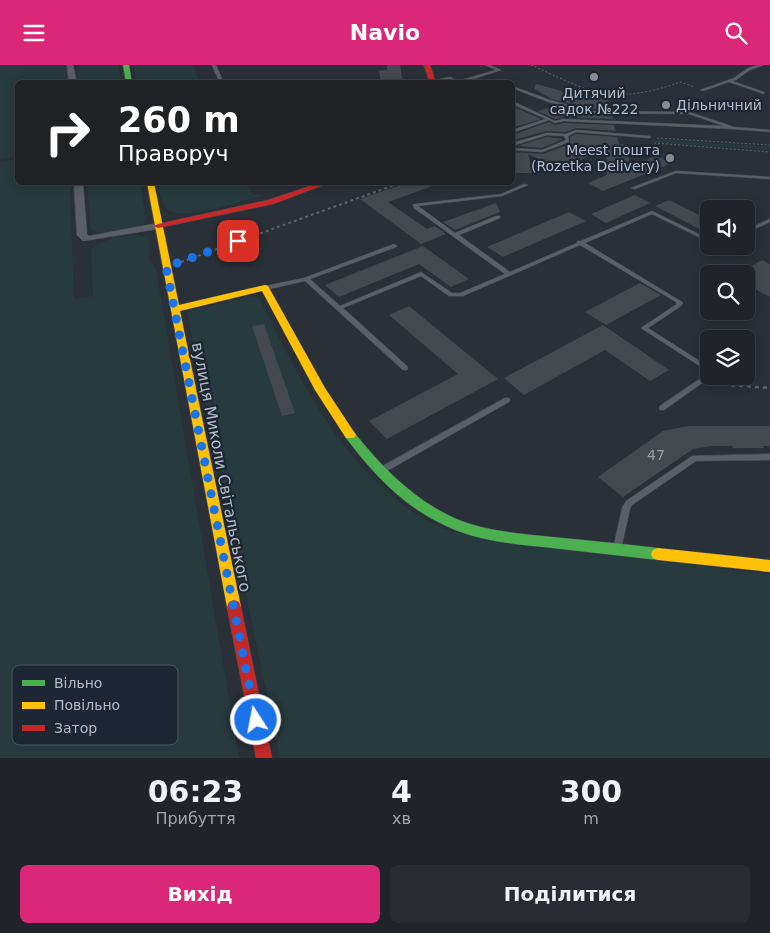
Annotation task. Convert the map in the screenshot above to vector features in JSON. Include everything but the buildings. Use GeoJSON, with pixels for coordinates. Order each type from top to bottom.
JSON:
{"type":"FeatureCollection","features":[{"type":"Feature","properties":{"kind":"street"},"geometry":{"type":"LineString","coordinates":[[70,65],[72,80]]}},
{"type":"Feature","properties":{"kind":"street"},"geometry":{"type":"LineString","coordinates":[[126,65],[128,80]]}},
{"type":"Feature","properties":{"kind":"street"},"geometry":{"type":"LineString","coordinates":[[427,65],[431,80]]}},
{"type":"Feature","properties":{"kind":"street"},"geometry":{"type":"LineString","coordinates":[[78,185],[82,235],[87,239],[235,211],[270,202],[318,185]]}},
{"type":"Feature","properties":{"kind":"street","name":"вулиця Миколи Світальського"},"geometry":{"type":"LineString","coordinates":[[150,185],[264,758]]}},
{"type":"Feature","properties":{"kind":"street"},"geometry":{"type":"LineString","coordinates":[[174,309],[265,288],[336,419],[351,440],[396,487],[425,508],[455,525],[498,537],[770,566]]}},
{"type":"Feature","properties":{"kind":"lane"},"geometry":{"type":"LineString","coordinates":[[214,65],[220,80]]}},
{"type":"Feature","properties":{"kind":"lane"},"geometry":{"type":"LineString","coordinates":[[466,80],[499,70],[487,65]]}},
{"type":"Feature","properties":{"kind":"lane"},"geometry":{"type":"LineString","coordinates":[[702,90],[729,81],[749,69],[762,65]]}},
{"type":"Feature","properties":{"kind":"lane"},"geometry":{"type":"LineString","coordinates":[[441,80],[450,78],[454,80]]}},
{"type":"Feature","properties":{"kind":"lane"},"geometry":{"type":"LineString","coordinates":[[729,81],[763,93]]}},
{"type":"Feature","properties":{"kind":"lane"},"geometry":{"type":"LineString","coordinates":[[515,88],[549,101],[591,112],[689,113],[732,128]]}},
{"type":"Feature","properties":{"kind":"lane"},"geometry":{"type":"LineString","coordinates":[[515,103],[556,122],[563,120],[770,131]]}},
{"type":"Feature","properties":{"kind":"lane"},"geometry":{"type":"LineString","coordinates":[[515,131],[549,119]]}},
{"type":"Feature","properties":{"kind":"lane"},"geometry":{"type":"LineString","coordinates":[[515,144],[547,135],[566,135],[576,131],[649,137]]}},
{"type":"Feature","properties":{"kind":"lane"},"geometry":{"type":"LineString","coordinates":[[515,149],[542,151],[568,141],[566,135]]}},
{"type":"Feature","properties":{"kind":"lane"},"geometry":{"type":"LineString","coordinates":[[633,189],[676,172],[770,178]]}},
{"type":"Feature","properties":{"kind":"lane"},"geometry":{"type":"LineString","coordinates":[[508,273],[416,207],[416,205],[502,195],[526,185]]}},
{"type":"Feature","properties":{"kind":"lane"},"geometry":{"type":"LineString","coordinates":[[340,308],[416,275],[426,275],[451,295],[456,296],[652,212],[700,236]]}},
{"type":"Feature","properties":{"kind":"lane"},"geometry":{"type":"LineString","coordinates":[[455,235],[498,217]]}},
{"type":"Feature","properties":{"kind":"lane"},"geometry":{"type":"LineString","coordinates":[[755,228],[770,220]]}},
{"type":"Feature","properties":{"kind":"lane"},"geometry":{"type":"LineString","coordinates":[[579,243],[680,303],[644,328],[700,364]]}},
{"type":"Feature","properties":{"kind":"lane"},"geometry":{"type":"LineString","coordinates":[[265,288],[306,279],[394,246]]}},
{"type":"Feature","properties":{"kind":"lane"},"geometry":{"type":"LineString","coordinates":[[306,279],[405,368]]}},
{"type":"Feature","properties":{"kind":"lane"},"geometry":{"type":"LineString","coordinates":[[662,408],[698,383]]}},
{"type":"Feature","properties":{"kind":"lane"},"geometry":{"type":"LineString","coordinates":[[380,471],[507,400]]}},
{"type":"Feature","properties":{"kind":"lane"},"geometry":{"type":"LineString","coordinates":[[617,549],[626,508],[629,503],[695,458],[770,457]]}},
{"type":"Feature","properties":{"kind":"path"},"geometry":{"type":"LineString","coordinates":[[531,65],[597,92],[634,94],[652,92],[681,83],[702,90]]}},
{"type":"Feature","properties":{"kind":"path"},"geometry":{"type":"LineString","coordinates":[[770,145],[649,137],[651,143],[770,152]]}},
{"type":"Feature","properties":{"kind":"path"},"geometry":{"type":"LineString","coordinates":[[166,267],[394,185]]}},
{"type":"Feature","properties":{"kind":"path"},"geometry":{"type":"LineString","coordinates":[[698,383],[770,388]]}},
{"type":"Feature","properties":{"kind":"green space"},"geometry":{"type":"Polygon","coordinates":[[[0,65],[65,65],[67,80],[15,80],[15,157],[0,159],[0,65]]]}},
{"type":"Feature","properties":{"kind":"green space"},"geometry":{"type":"Polygon","coordinates":[[[78,65],[118,65],[122,80],[79,80],[78,65]]]}},
{"type":"Feature","properties":{"kind":"green space"},"geometry":{"type":"Polygon","coordinates":[[[134,65],[193,65],[198,80],[137,80],[134,65]]]}},
{"type":"Feature","properties":{"kind":"green space"},"geometry":{"type":"Polygon","coordinates":[[[651,139],[770,147],[770,150],[652,142],[651,139]]]}},
{"type":"Feature","properties":{"kind":"green space"},"geometry":{"type":"Polygon","coordinates":[[[15,159],[15,185],[70,185],[74,299],[93,296],[91,249],[110,239],[125,236],[147,236],[149,240],[149,256],[156,269],[239,758],[0,758],[0,162],[15,159]]]}},
{"type":"Feature","properties":{"kind":"green space"},"geometry":{"type":"Polygon","coordinates":[[[87,185],[140,185],[146,218],[144,223],[139,226],[106,233],[100,233],[90,228],[87,185]]]}},
{"type":"Feature","properties":{"kind":"green space"},"geometry":{"type":"Polygon","coordinates":[[[158,185],[247,185],[253,195],[263,195],[228,206],[185,213],[174,212],[166,208],[160,196],[158,185]]]}},
{"type":"Feature","properties":{"kind":"green space"},"geometry":{"type":"Polygon","coordinates":[[[250,296],[257,297],[261,301],[308,391],[345,447],[391,495],[426,520],[452,532],[770,575],[770,758],[280,758],[187,313],[250,296]]]}},
{"type":"Feature","properties":{"kind":"traffic: fast"},"geometry":{"type":"LineString","coordinates":[[126,65],[128,80]]}},
{"type":"Feature","properties":{"kind":"traffic: fast"},"geometry":{"type":"LineString","coordinates":[[350,435],[373,463],[398,488],[427,510],[459,526],[503,537],[658,554]]}},
{"type":"Feature","properties":{"kind":"traffic: slow"},"geometry":{"type":"LineString","coordinates":[[150,185],[234,607]]}},
{"type":"Feature","properties":{"kind":"traffic: slow"},"geometry":{"type":"LineString","coordinates":[[174,309],[265,288],[320,390],[350,435]]}},
{"type":"Feature","properties":{"kind":"traffic: slow"},"geometry":{"type":"LineString","coordinates":[[658,554],[770,566]]}},
{"type":"Feature","properties":{"kind":"traffic: jam"},"geometry":{"type":"LineString","coordinates":[[427,65],[432,80]]}},
{"type":"Feature","properties":{"kind":"traffic: jam"},"geometry":{"type":"LineString","coordinates":[[158,226],[270,202],[319,185]]}},
{"type":"Feature","properties":{"kind":"traffic: jam"},"geometry":{"type":"LineString","coordinates":[[234,607],[264,758]]}},
{"type":"Feature","properties":{"kind":"place","name":"Дитячий садок №222"},"geometry":{"type":"Point","coordinates":[594,77]}},
{"type":"Feature","properties":{"kind":"place","name":"Дільничний"},"geometry":{"type":"Point","coordinates":[666,105]}},
{"type":"Feature","properties":{"kind":"place","name":"Meest пошта (Rozetka Delivery)"},"geometry":{"type":"Point","coordinates":[670,158]}},
{"type":"Feature","properties":{"kind":"route"},"geometry":{"type":"LineString","coordinates":[[238,241],[166,267],[256,720]]}}]}
